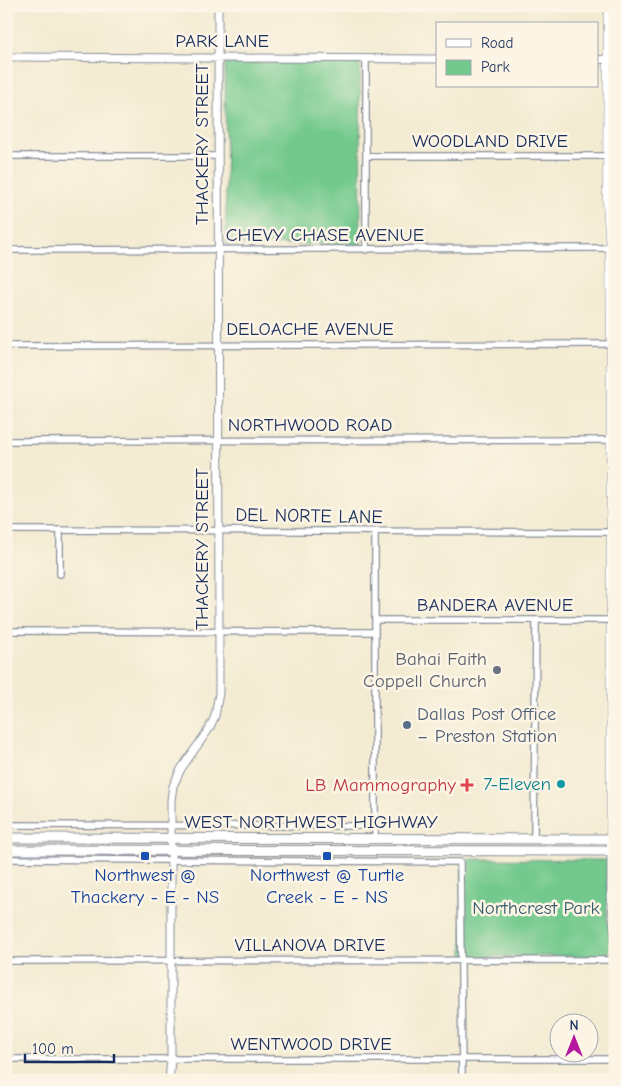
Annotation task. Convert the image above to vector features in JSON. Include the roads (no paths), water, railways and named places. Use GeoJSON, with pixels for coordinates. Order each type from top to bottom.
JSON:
{"type":"FeatureCollection","features":[{"type":"Feature","properties":{"kind":"main road"},"geometry":{"type":"LineString","coordinates":[[608,6],[612,60],[611,156],[607,202],[612,248],[613,314],[613,851]]}},
{"type":"Feature","properties":{"kind":"main road","name":"WEST NORTHWEST HIGHWAY"},"geometry":{"type":"LineString","coordinates":[[6,838],[613,839]]}},
{"type":"Feature","properties":{"kind":"main road"},"geometry":{"type":"LineString","coordinates":[[375,838],[375,851]]}},
{"type":"Feature","properties":{"kind":"main road","name":"WEST NORTHWEST HIGHWAY"},"geometry":{"type":"LineString","coordinates":[[6,850],[170,854],[375,851],[613,851]]}},
{"type":"Feature","properties":{"kind":"street","name":"THACKERY STREET"},"geometry":{"type":"LineString","coordinates":[[169,1080],[171,1059],[171,800],[177,776],[208,729],[215,716],[218,704],[218,6]]}},
{"type":"Feature","properties":{"kind":"street","name":"PARK LANE"},"geometry":{"type":"LineString","coordinates":[[6,57],[436,58]]}},
{"type":"Feature","properties":{"kind":"street"},"geometry":{"type":"LineString","coordinates":[[366,58],[366,250]]}},
{"type":"Feature","properties":{"kind":"street"},"geometry":{"type":"LineString","coordinates":[[598,60],[612,60]]}},
{"type":"Feature","properties":{"kind":"street"},"geometry":{"type":"LineString","coordinates":[[6,156],[218,156]]}},
{"type":"Feature","properties":{"kind":"street","name":"WOODLAND DRIVE"},"geometry":{"type":"LineString","coordinates":[[366,156],[611,156]]}},
{"type":"Feature","properties":{"kind":"street","name":"CHEVY CHASE AVENUE"},"geometry":{"type":"LineString","coordinates":[[6,250],[612,248]]}},
{"type":"Feature","properties":{"kind":"street","name":"DELOACHE AVENUE"},"geometry":{"type":"LineString","coordinates":[[6,346],[613,344]]}},
{"type":"Feature","properties":{"kind":"street","name":"NORTHWOOD ROAD"},"geometry":{"type":"LineString","coordinates":[[6,441],[613,440]]}},
{"type":"Feature","properties":{"kind":"street","name":"DEL NORTE LANE"},"geometry":{"type":"LineString","coordinates":[[6,530],[613,534]]}},
{"type":"Feature","properties":{"kind":"street"},"geometry":{"type":"LineString","coordinates":[[60,530],[60,574]]}},
{"type":"Feature","properties":{"kind":"street"},"geometry":{"type":"LineString","coordinates":[[374,532],[375,838]]}},
{"type":"Feature","properties":{"kind":"street","name":"BANDERA AVENUE"},"geometry":{"type":"LineString","coordinates":[[375,620],[613,620]]}},
{"type":"Feature","properties":{"kind":"street"},"geometry":{"type":"LineString","coordinates":[[534,838],[536,621]]}},
{"type":"Feature","properties":{"kind":"street"},"geometry":{"type":"LineString","coordinates":[[6,632],[375,632]]}},
{"type":"Feature","properties":{"kind":"street"},"geometry":{"type":"LineString","coordinates":[[6,825],[375,826]]}},
{"type":"Feature","properties":{"kind":"street"},"geometry":{"type":"LineString","coordinates":[[613,851],[611,893],[615,938]]}},
{"type":"Feature","properties":{"kind":"street"},"geometry":{"type":"LineString","coordinates":[[6,859],[170,854],[460,862],[462,1080]]}},
{"type":"Feature","properties":{"kind":"street","name":"VILLANOVA DRIVE"},"geometry":{"type":"LineString","coordinates":[[6,961],[615,960]]}},
{"type":"Feature","properties":{"kind":"street","name":"WENTWOOD DRIVE"},"geometry":{"type":"LineString","coordinates":[[6,1059],[615,1059]]}},
{"type":"Feature","properties":{"kind":"place","name":"Bahai Faith Coppell Church"},"geometry":{"type":"Point","coordinates":[497,670]}},
{"type":"Feature","properties":{"kind":"place","name":"Dallas Post Office – Preston Station"},"geometry":{"type":"Point","coordinates":[407,725]}},
{"type":"Feature","properties":{"kind":"place","name":"7-Eleven"},"geometry":{"type":"Point","coordinates":[561,784]}},
{"type":"Feature","properties":{"kind":"place","name":"LB Mammography"},"geometry":{"type":"Point","coordinates":[467,785]}},
{"type":"Feature","properties":{"kind":"place","name":"Northwest @ Thackery - E - NS"},"geometry":{"type":"Point","coordinates":[145,856]}},
{"type":"Feature","properties":{"kind":"place","name":"Northwest @ Turtle Creek - E - NS"},"geometry":{"type":"Point","coordinates":[327,856]}},
{"type":"Feature","properties":{"kind":"park label","name":"Northcrest Park"},"geometry":{"type":"Point","coordinates":[536,908]}}]}
